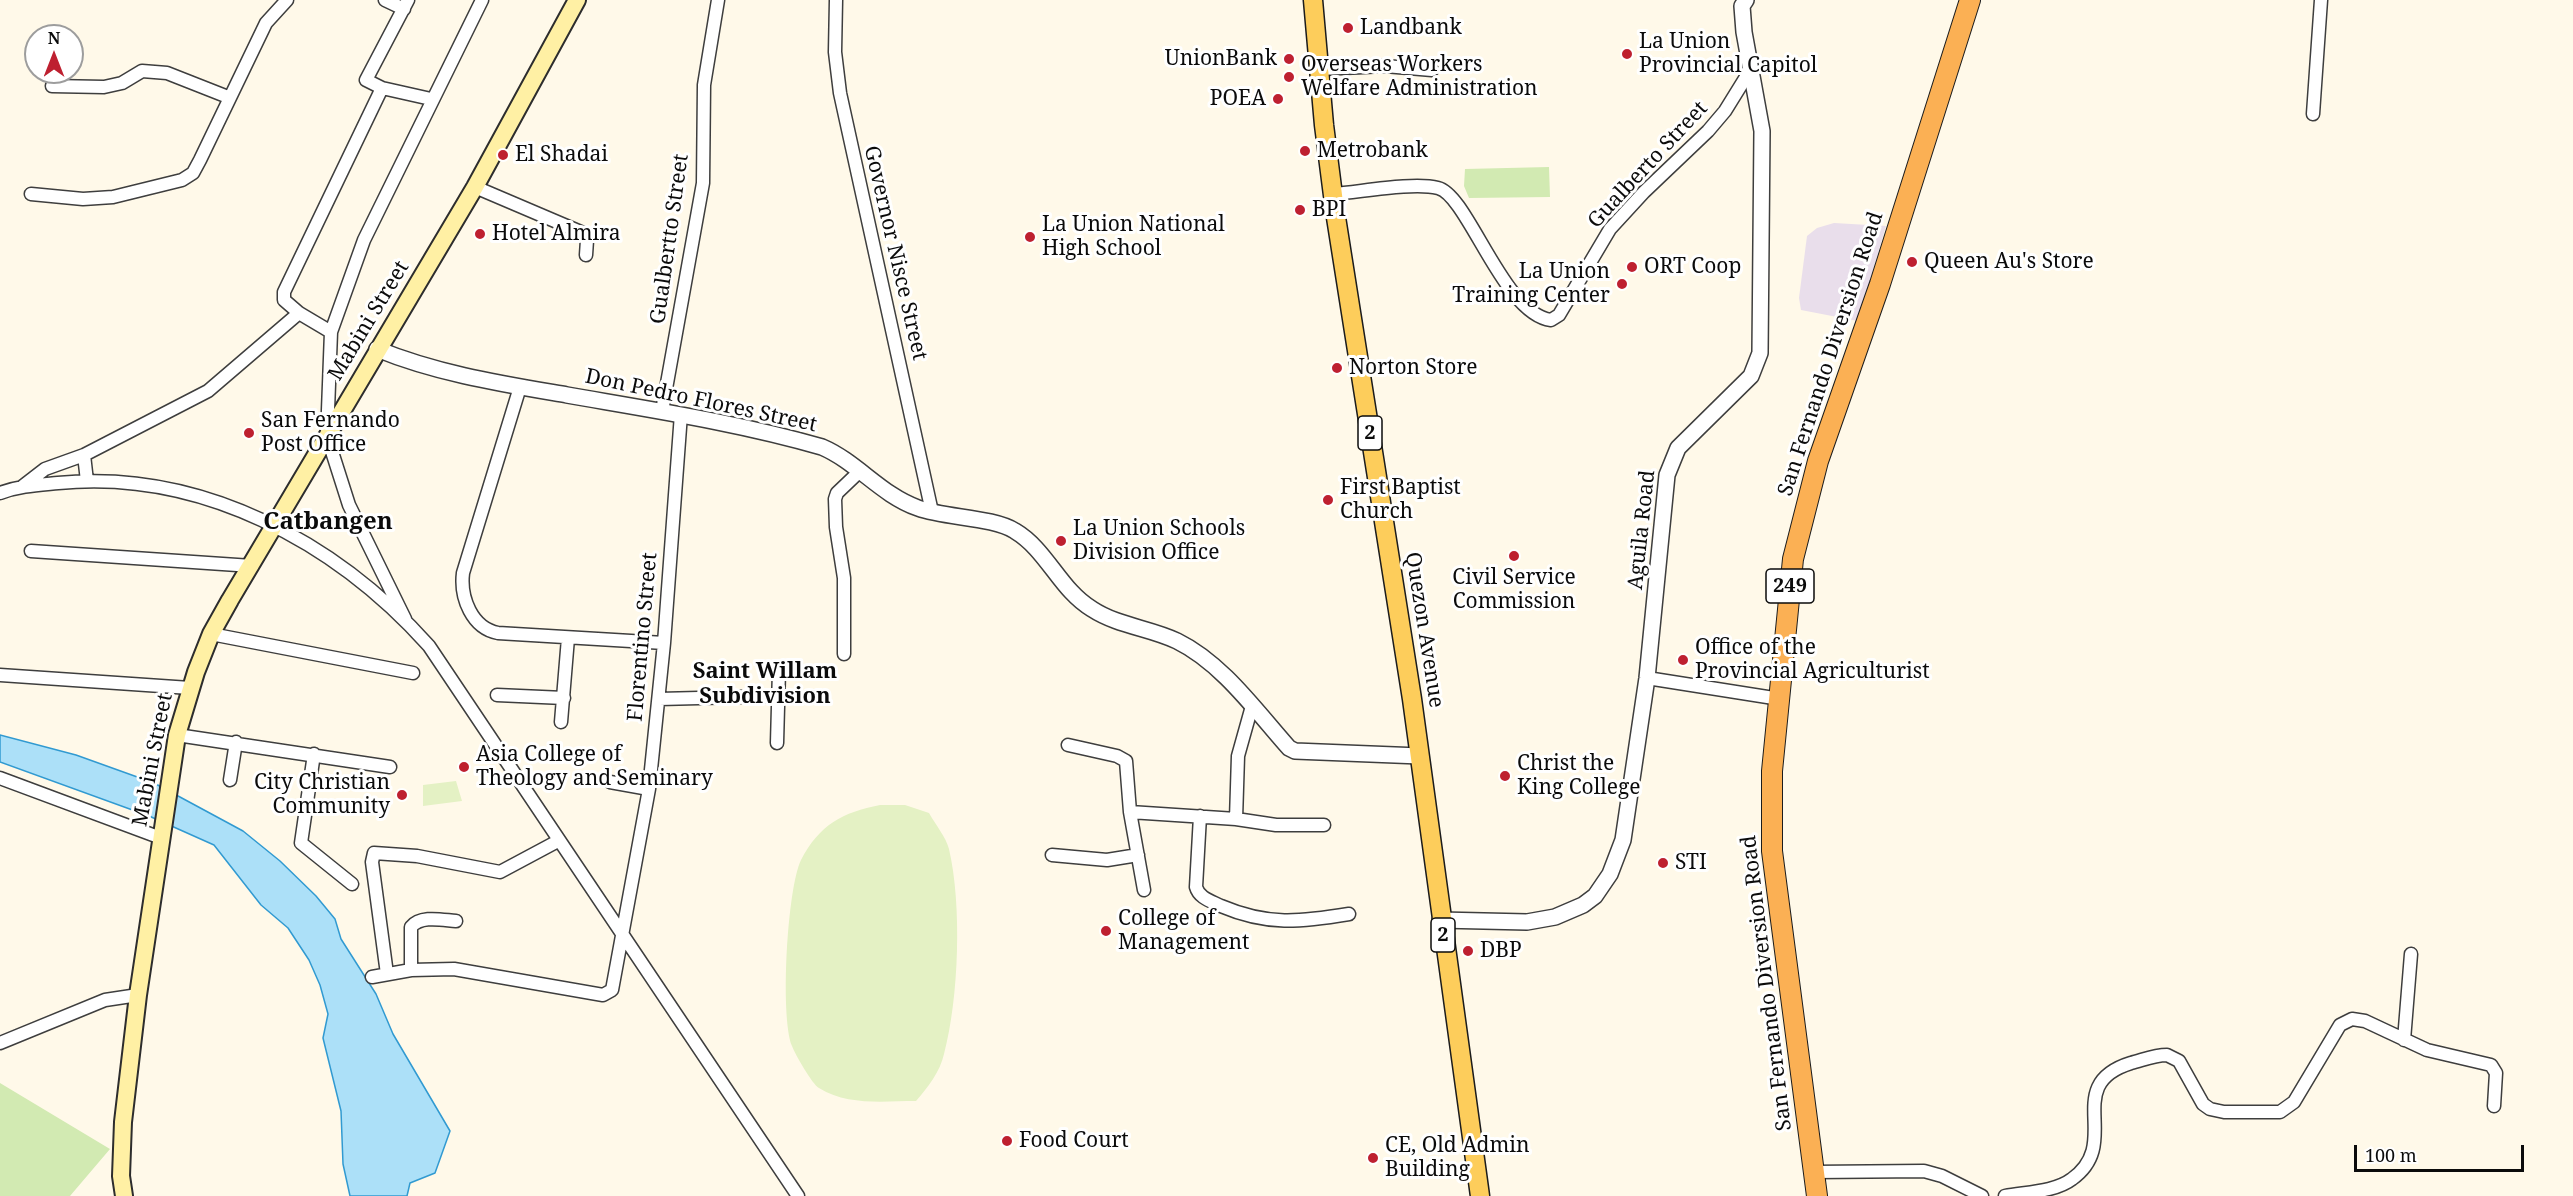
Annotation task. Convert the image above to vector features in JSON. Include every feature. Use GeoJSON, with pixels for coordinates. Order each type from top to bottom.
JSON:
{"type":"FeatureCollection","features":[{"type":"Feature","properties":{"kind":"highway","name":"San Fernando Diversion Road"},"geometry":{"type":"LineString","coordinates":[[1817,1196],[1772,851],[1772,771],[1793,559],[1818,461],[1880,284],[1970,0]]}},
{"type":"Feature","properties":{"kind":"main road","name":"Mabini Street"},"geometry":{"type":"LineString","coordinates":[[124,1196],[121,1151],[138,995],[177,735],[190,688],[211,634],[300,487],[377,349],[475,187],[577,0]]}},
{"type":"Feature","properties":{"kind":"main road","name":"Quezon Avenue"},"geometry":{"type":"LineString","coordinates":[[1313,0],[1334,194],[1420,756],[1440,920],[1480,1196]]}},
{"type":"Feature","properties":{"kind":"street"},"geometry":{"type":"LineString","coordinates":[[31,194],[83,200],[113,197],[182,180],[193,172],[266,23],[287,0]]}},
{"type":"Feature","properties":{"kind":"street"},"geometry":{"type":"LineString","coordinates":[[385,0],[406,5],[366,80],[382,88],[431,99]]}},
{"type":"Feature","properties":{"kind":"street"},"geometry":{"type":"LineString","coordinates":[[405,620],[399,601],[349,505],[327,436],[331,332],[364,240],[431,99],[482,0]]}},
{"type":"Feature","properties":{"kind":"street","name":"Gualbertto Street"},"geometry":{"type":"LineString","coordinates":[[662,411],[703,183],[704,85],[717,0]]}},
{"type":"Feature","properties":{"kind":"street","name":"Governor Nisce Street"},"geometry":{"type":"LineString","coordinates":[[836,0],[835,52],[840,93],[932,512]]}},
{"type":"Feature","properties":{"kind":"street","name":"Aguila Road"},"geometry":{"type":"LineString","coordinates":[[1440,920],[1544,920],[1568,913],[1595,896],[1610,874],[1623,840],[1647,678],[1667,475],[1671,459],[1690,434],[1751,376],[1760,353],[1762,130],[1742,13],[1746,0]]}},
{"type":"Feature","properties":{"kind":"street"},"geometry":{"type":"LineString","coordinates":[[2313,114],[2321,0]]}},
{"type":"Feature","properties":{"kind":"street"},"geometry":{"type":"LineString","coordinates":[[1320,69],[1385,66],[1432,70]]}},
{"type":"Feature","properties":{"kind":"street","name":"Gualberto Street"},"geometry":{"type":"LineString","coordinates":[[1334,194],[1424,187],[1441,189],[1452,197],[1491,262],[1530,312],[1541,319],[1551,320],[1558,315],[1610,229],[1644,192],[1708,131],[1725,111],[1750,69]]}},
{"type":"Feature","properties":{"kind":"street"},"geometry":{"type":"LineString","coordinates":[[52,86],[104,87],[122,82],[142,72],[167,73],[228,97]]}},
{"type":"Feature","properties":{"kind":"street"},"geometry":{"type":"LineString","coordinates":[[331,332],[299,313],[285,300],[284,292],[382,88]]}},
{"type":"Feature","properties":{"kind":"street"},"geometry":{"type":"LineString","coordinates":[[475,187],[584,233],[587,240],[586,255]]}},
{"type":"Feature","properties":{"kind":"street"},"geometry":{"type":"LineString","coordinates":[[22,487],[45,469],[84,455],[208,391],[299,313]]}},
{"type":"Feature","properties":{"kind":"street","name":"Don Pedro Flores Street"},"geometry":{"type":"LineString","coordinates":[[377,349],[428,367],[520,387],[681,414],[822,447],[843,456],[859,472],[896,497],[932,512],[1014,531],[1030,544],[1064,585],[1089,608],[1104,616],[1176,641],[1204,657],[1295,752],[1420,756]]}},
{"type":"Feature","properties":{"kind":"street"},"geometry":{"type":"LineString","coordinates":[[520,387],[463,573],[463,596],[476,620],[488,631],[568,638],[664,642]]}},
{"type":"Feature","properties":{"kind":"street","name":"Florentino Street"},"geometry":{"type":"LineString","coordinates":[[372,977],[411,970],[454,969],[608,994],[614,986],[649,789],[664,642],[681,414]]}},
{"type":"Feature","properties":{"kind":"street"},"geometry":{"type":"LineString","coordinates":[[84,455],[87,481]]}},
{"type":"Feature","properties":{"kind":"street"},"geometry":{"type":"LineString","coordinates":[[844,654],[844,578],[836,527],[835,498],[859,472]]}},
{"type":"Feature","properties":{"kind":"street"},"geometry":{"type":"LineString","coordinates":[[0,493],[22,487],[87,481],[157,487],[215,500],[275,526],[351,572],[405,620],[429,646],[623,939],[798,1196]]}},
{"type":"Feature","properties":{"kind":"street"},"geometry":{"type":"LineString","coordinates":[[31,551],[252,567]]}},
{"type":"Feature","properties":{"kind":"street"},"geometry":{"type":"LineString","coordinates":[[211,634],[413,673]]}},
{"type":"Feature","properties":{"kind":"street"},"geometry":{"type":"LineString","coordinates":[[561,722],[568,638]]}},
{"type":"Feature","properties":{"kind":"street"},"geometry":{"type":"LineString","coordinates":[[777,743],[779,670]]}},
{"type":"Feature","properties":{"kind":"street"},"geometry":{"type":"LineString","coordinates":[[0,675],[190,688]]}},
{"type":"Feature","properties":{"kind":"street"},"geometry":{"type":"LineString","coordinates":[[1647,678],[1780,699]]}},
{"type":"Feature","properties":{"kind":"street"},"geometry":{"type":"LineString","coordinates":[[497,695],[564,698]]}},
{"type":"Feature","properties":{"kind":"street"},"geometry":{"type":"LineString","coordinates":[[659,699],[778,696]]}},
{"type":"Feature","properties":{"kind":"street"},"geometry":{"type":"LineString","coordinates":[[1236,819],[1238,756],[1252,706]]}},
{"type":"Feature","properties":{"kind":"street"},"geometry":{"type":"LineString","coordinates":[[177,735],[314,754],[390,768]]}},
{"type":"Feature","properties":{"kind":"street"},"geometry":{"type":"LineString","coordinates":[[230,780],[236,742]]}},
{"type":"Feature","properties":{"kind":"street"},"geometry":{"type":"LineString","coordinates":[[1068,745],[1125,759],[1130,812],[1144,890]]}},
{"type":"Feature","properties":{"kind":"street"},"geometry":{"type":"LineString","coordinates":[[314,754],[301,843],[352,884]]}},
{"type":"Feature","properties":{"kind":"street"},"geometry":{"type":"LineString","coordinates":[[0,778],[162,832]]}},
{"type":"Feature","properties":{"kind":"street"},"geometry":{"type":"LineString","coordinates":[[610,782],[649,789]]}},
{"type":"Feature","properties":{"kind":"street"},"geometry":{"type":"LineString","coordinates":[[1130,812],[1236,819],[1276,825],[1323,825]]}},
{"type":"Feature","properties":{"kind":"street"},"geometry":{"type":"LineString","coordinates":[[1200,816],[1196,887],[1202,897],[1245,916],[1267,920],[1297,922],[1349,914]]}},
{"type":"Feature","properties":{"kind":"street"},"geometry":{"type":"LineString","coordinates":[[387,974],[372,862],[374,853],[417,856],[500,872],[558,841]]}},
{"type":"Feature","properties":{"kind":"street"},"geometry":{"type":"LineString","coordinates":[[1052,855],[1107,860],[1138,855]]}},
{"type":"Feature","properties":{"kind":"street"},"geometry":{"type":"LineString","coordinates":[[411,970],[411,927],[414,923],[424,919],[456,921]]}},
{"type":"Feature","properties":{"kind":"street"},"geometry":{"type":"LineString","coordinates":[[2404,1040],[2411,954]]}},
{"type":"Feature","properties":{"kind":"street"},"geometry":{"type":"LineString","coordinates":[[0,1043],[105,1000],[138,995]]}},
{"type":"Feature","properties":{"kind":"street"},"geometry":{"type":"LineString","coordinates":[[2005,1196],[2056,1187],[2070,1181],[2081,1172],[2090,1160],[2095,1144],[2097,1085],[2109,1071],[2167,1055],[2179,1060],[2203,1104],[2210,1109],[2271,1113],[2286,1109],[2294,1102],[2340,1025],[2345,1022],[2365,1021],[2439,1054],[2491,1065],[2496,1073],[2494,1106]]}},
{"type":"Feature","properties":{"kind":"street"},"geometry":{"type":"LineString","coordinates":[[1814,1172],[1924,1171],[1942,1176],[1982,1196]]}},
{"type":"Feature","properties":{"kind":"shaded area"},"geometry":{"type":"Polygon","coordinates":[[[1834,223],[1886,226],[1858,321],[1801,310],[1799,298],[1807,236],[1817,228],[1834,223]]]}},
{"type":"Feature","properties":{"kind":"green space"},"geometry":{"type":"Polygon","coordinates":[[[1549,167],[1550,197],[1469,198],[1464,186],[1465,169],[1549,167]]]}},
{"type":"Feature","properties":{"kind":"green space"},"geometry":{"type":"Polygon","coordinates":[[[456,781],[462,801],[423,806],[423,785],[456,781]]]}},
{"type":"Feature","properties":{"kind":"green space"},"geometry":{"type":"Polygon","coordinates":[[[880,805],[905,805],[929,813],[948,844],[953,872],[957,952],[949,1031],[940,1067],[916,1101],[854,1100],[830,1094],[819,1088],[796,1055],[788,1031],[786,982],[789,924],[796,875],[801,860],[816,838],[833,822],[843,816],[880,805]]]}},
{"type":"Feature","properties":{"kind":"green space"},"geometry":{"type":"Polygon","coordinates":[[[0,1083],[110,1149],[70,1196],[0,1196],[0,1083]]]}},
{"type":"Feature","properties":{"kind":"water"},"geometry":{"type":"Polygon","coordinates":[[[0,735],[76,755],[154,783],[243,831],[280,861],[316,896],[335,919],[341,939],[376,994],[393,1034],[450,1131],[435,1173],[410,1183],[407,1196],[350,1196],[343,1164],[341,1111],[323,1038],[328,1014],[320,985],[309,960],[288,928],[261,905],[214,845],[149,816],[0,762],[0,735]]]}},
{"type":"Feature","properties":{"kind":"place","name":"Landbank"},"geometry":{"type":"Point","coordinates":[1348,28]}},
{"type":"Feature","properties":{"kind":"place","name":"La Union Provincial Capitol"},"geometry":{"type":"Point","coordinates":[1627,54]}},
{"type":"Feature","properties":{"kind":"place","name":"UnionBank"},"geometry":{"type":"Point","coordinates":[1289,59]}},
{"type":"Feature","properties":{"kind":"place","name":"Overseas Workers Welfare Administration"},"geometry":{"type":"Point","coordinates":[1289,77]}},
{"type":"Feature","properties":{"kind":"place","name":"POEA"},"geometry":{"type":"Point","coordinates":[1278,99]}},
{"type":"Feature","properties":{"kind":"place","name":"Metrobank"},"geometry":{"type":"Point","coordinates":[1305,151]}},
{"type":"Feature","properties":{"kind":"place","name":"El Shadai"},"geometry":{"type":"Point","coordinates":[503,155]}},
{"type":"Feature","properties":{"kind":"place","name":"BPI"},"geometry":{"type":"Point","coordinates":[1300,210]}},
{"type":"Feature","properties":{"kind":"place","name":"Hotel Almira"},"geometry":{"type":"Point","coordinates":[480,234]}},
{"type":"Feature","properties":{"kind":"place","name":"La Union National High School"},"geometry":{"type":"Point","coordinates":[1030,237]}},
{"type":"Feature","properties":{"kind":"place","name":"Queen Au's Store"},"geometry":{"type":"Point","coordinates":[1912,262]}},
{"type":"Feature","properties":{"kind":"place","name":"ORT Coop"},"geometry":{"type":"Point","coordinates":[1632,267]}},
{"type":"Feature","properties":{"kind":"place","name":"La Union Training Center"},"geometry":{"type":"Point","coordinates":[1622,284]}},
{"type":"Feature","properties":{"kind":"place","name":"Norton Store"},"geometry":{"type":"Point","coordinates":[1337,368]}},
{"type":"Feature","properties":{"kind":"place","name":"San Fernando Post Office"},"geometry":{"type":"Point","coordinates":[249,433]}},
{"type":"Feature","properties":{"kind":"place","name":"First Baptist Church"},"geometry":{"type":"Point","coordinates":[1328,500]}},
{"type":"Feature","properties":{"kind":"place","name":"La Union Schools Division Office"},"geometry":{"type":"Point","coordinates":[1061,541]}},
{"type":"Feature","properties":{"kind":"place","name":"Civil Service Commission"},"geometry":{"type":"Point","coordinates":[1514,556]}},
{"type":"Feature","properties":{"kind":"place","name":"Office of the Provincial Agriculturist"},"geometry":{"type":"Point","coordinates":[1683,660]}},
{"type":"Feature","properties":{"kind":"place","name":"Asia College of Theology and Seminary"},"geometry":{"type":"Point","coordinates":[464,767]}},
{"type":"Feature","properties":{"kind":"place","name":"Christ the King College"},"geometry":{"type":"Point","coordinates":[1505,776]}},
{"type":"Feature","properties":{"kind":"place","name":"City Christian Community"},"geometry":{"type":"Point","coordinates":[402,795]}},
{"type":"Feature","properties":{"kind":"place","name":"STI"},"geometry":{"type":"Point","coordinates":[1663,863]}},
{"type":"Feature","properties":{"kind":"place","name":"College of Management"},"geometry":{"type":"Point","coordinates":[1106,931]}},
{"type":"Feature","properties":{"kind":"place","name":"DBP"},"geometry":{"type":"Point","coordinates":[1468,951]}},
{"type":"Feature","properties":{"kind":"place","name":"Food Court"},"geometry":{"type":"Point","coordinates":[1007,1141]}},
{"type":"Feature","properties":{"kind":"place","name":"CE, Old Admin Building"},"geometry":{"type":"Point","coordinates":[1373,1158]}},
{"type":"Feature","properties":{"kind":"district","name":"Catbangen"},"geometry":{"type":"Point","coordinates":[328,522]}},
{"type":"Feature","properties":{"kind":"district","name":"Saint Willam Subdivision"},"geometry":{"type":"Point","coordinates":[765,684]}}]}
